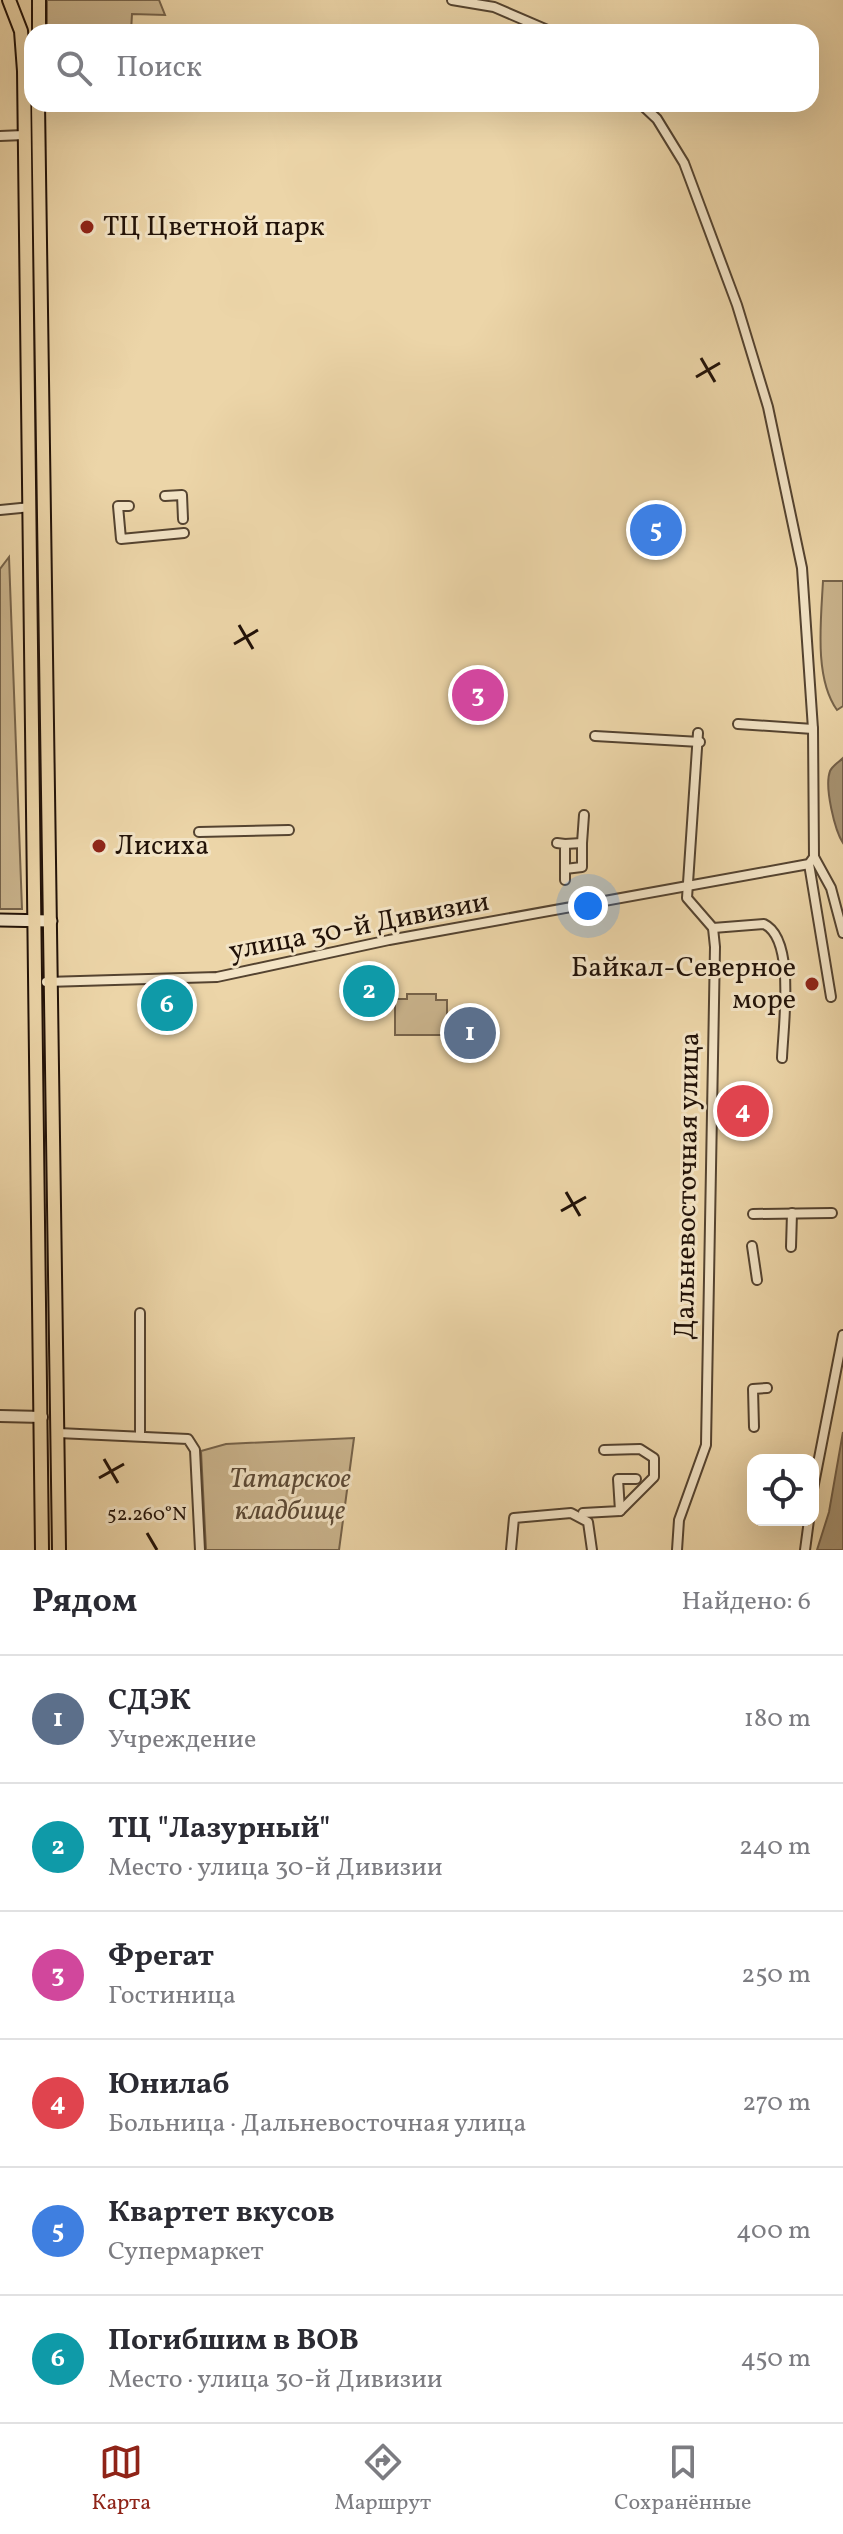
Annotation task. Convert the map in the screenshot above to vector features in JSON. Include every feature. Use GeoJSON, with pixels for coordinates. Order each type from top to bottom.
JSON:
{"type":"FeatureCollection","features":[{"type":"Feature","properties":{"kind":"main road"},"geometry":{"type":"LineString","coordinates":[[9,0],[22,38],[31,507],[42,1550]]}},
{"type":"Feature","properties":{"kind":"main road"},"geometry":{"type":"LineString","coordinates":[[39,0],[39,24]]}},
{"type":"Feature","properties":{"kind":"main road"},"geometry":{"type":"LineString","coordinates":[[38,112],[59,1550]]}},
{"type":"Feature","properties":{"kind":"main road"},"geometry":{"type":"LineString","coordinates":[[0,920],[51,921]]}},
{"type":"Feature","properties":{"kind":"street"},"geometry":{"type":"LineString","coordinates":[[452,0],[494,7],[533,24]]}},
{"type":"Feature","properties":{"kind":"street"},"geometry":{"type":"LineString","coordinates":[[650,112],[679,152],[737,305],[768,407],[802,568],[813,729],[812,860],[831,997]]}},
{"type":"Feature","properties":{"kind":"street"},"geometry":{"type":"LineString","coordinates":[[0,136],[24,135]]}},
{"type":"Feature","properties":{"kind":"street"},"geometry":{"type":"LineString","coordinates":[[165,496],[182,495],[183,519]]}},
{"type":"Feature","properties":{"kind":"street"},"geometry":{"type":"LineString","coordinates":[[129,506],[118,506],[121,539],[184,533]]}},
{"type":"Feature","properties":{"kind":"street"},"geometry":{"type":"LineString","coordinates":[[0,510],[31,507]]}},
{"type":"Feature","properties":{"kind":"street"},"geometry":{"type":"LineString","coordinates":[[738,724],[813,729]]}},
{"type":"Feature","properties":{"kind":"street"},"geometry":{"type":"LineString","coordinates":[[595,736],[699,737],[687,898],[713,928],[764,924],[776,932],[783,952],[782,1058]]}},
{"type":"Feature","properties":{"kind":"street"},"geometry":{"type":"LineString","coordinates":[[565,869],[582,867],[584,815]]}},
{"type":"Feature","properties":{"kind":"street"},"geometry":{"type":"LineString","coordinates":[[199,832],[289,830]]}},
{"type":"Feature","properties":{"kind":"street"},"geometry":{"type":"LineString","coordinates":[[565,880],[561,843],[582,843]]}},
{"type":"Feature","properties":{"kind":"street"},"geometry":{"type":"LineString","coordinates":[[812,860],[831,888],[843,933]]}},
{"type":"Feature","properties":{"kind":"street","name":"улица 30-й Дивизии"},"geometry":{"type":"LineString","coordinates":[[35,983],[217,977],[389,940],[688,889],[812,860]]}},
{"type":"Feature","properties":{"kind":"street","name":"Дальневосточная улица"},"geometry":{"type":"LineString","coordinates":[[677,1550],[679,1520],[706,1445],[713,928]]}},
{"type":"Feature","properties":{"kind":"street"},"geometry":{"type":"LineString","coordinates":[[791,1247],[792,1213]]}},
{"type":"Feature","properties":{"kind":"street"},"geometry":{"type":"LineString","coordinates":[[753,1214],[832,1213]]}},
{"type":"Feature","properties":{"kind":"street"},"geometry":{"type":"LineString","coordinates":[[752,1246],[757,1280]]}},
{"type":"Feature","properties":{"kind":"street"},"geometry":{"type":"LineString","coordinates":[[140,1313],[140,1435]]}},
{"type":"Feature","properties":{"kind":"street"},"geometry":{"type":"LineString","coordinates":[[819,1458],[843,1335]]}},
{"type":"Feature","properties":{"kind":"street"},"geometry":{"type":"LineString","coordinates":[[754,1427],[753,1389],[767,1388]]}},
{"type":"Feature","properties":{"kind":"street"},"geometry":{"type":"LineString","coordinates":[[0,1416],[42,1417]]}},
{"type":"Feature","properties":{"kind":"street"},"geometry":{"type":"LineString","coordinates":[[58,1433],[182,1436],[192,1443],[200,1550]]}},
{"type":"Feature","properties":{"kind":"street"},"geometry":{"type":"LineString","coordinates":[[583,1513],[620,1511],[654,1477],[654,1458],[648,1457],[640,1449],[604,1450]]}},
{"type":"Feature","properties":{"kind":"street"},"geometry":{"type":"LineString","coordinates":[[620,1511],[618,1479],[636,1479]]}},
{"type":"Feature","properties":{"kind":"street"},"geometry":{"type":"LineString","coordinates":[[511,1550],[514,1518],[571,1513],[588,1522],[592,1550]]}},
{"type":"Feature","properties":{"kind":"street"},"geometry":{"type":"LineString","coordinates":[[805,1550],[808,1526]]}},
{"type":"Feature","properties":{"kind":"green space"},"geometry":{"type":"Polygon","coordinates":[[[47,0],[159,0],[165,15],[132,14],[131,24],[47,24],[47,0]]]}},
{"type":"Feature","properties":{"kind":"green space"},"geometry":{"type":"Polygon","coordinates":[[[9,557],[22,909],[0,909],[0,569],[9,557]]]}},
{"type":"Feature","properties":{"kind":"green space"},"geometry":{"type":"Polygon","coordinates":[[[823,581],[843,581],[843,706],[837,710],[825,682],[822,665],[820,631],[823,581]]]}},
{"type":"Feature","properties":{"kind":"green space"},"geometry":{"type":"Polygon","coordinates":[[[407,994],[436,994],[436,1000],[447,1000],[447,1035],[395,1035],[395,999],[407,999],[407,994]]]}},
{"type":"Feature","properties":{"kind":"green space","name":"Татарское кладбище"},"geometry":{"type":"Polygon","coordinates":[[[354,1438],[339,1550],[206,1550],[201,1451],[226,1444],[354,1438]]]}},
{"type":"Feature","properties":{"kind":"shaded area"},"geometry":{"type":"Polygon","coordinates":[[[843,758],[843,843],[834,819],[828,787],[830,771],[843,758]]]}},
{"type":"Feature","properties":{"kind":"shaded area"},"geometry":{"type":"Polygon","coordinates":[[[843,1432],[843,1550],[817,1550],[829,1512],[843,1432]]]}},
{"type":"Feature","properties":{"kind":"place","name":"ТЦ Цветной парк"},"geometry":{"type":"Point","coordinates":[87,227]}},
{"type":"Feature","properties":{"kind":"place","name":"Квартет вкусов"},"geometry":{"type":"Point","coordinates":[656,530]}},
{"type":"Feature","properties":{"kind":"place","name":"Фрегат"},"geometry":{"type":"Point","coordinates":[478,695]}},
{"type":"Feature","properties":{"kind":"place","name":"Лисиха"},"geometry":{"type":"Point","coordinates":[99,846]}},
{"type":"Feature","properties":{"kind":"place","name":"Байкал-Северное море"},"geometry":{"type":"Point","coordinates":[812,984]}},
{"type":"Feature","properties":{"kind":"place","name":"ТЦ \"Лазурный\""},"geometry":{"type":"Point","coordinates":[369,991]}},
{"type":"Feature","properties":{"kind":"place","name":"Погибшим в ВОВ"},"geometry":{"type":"Point","coordinates":[167,1005]}},
{"type":"Feature","properties":{"kind":"place","name":"СДЭК"},"geometry":{"type":"Point","coordinates":[470,1033]}},
{"type":"Feature","properties":{"kind":"place","name":"Юнилаб"},"geometry":{"type":"Point","coordinates":[743,1111]}}]}
